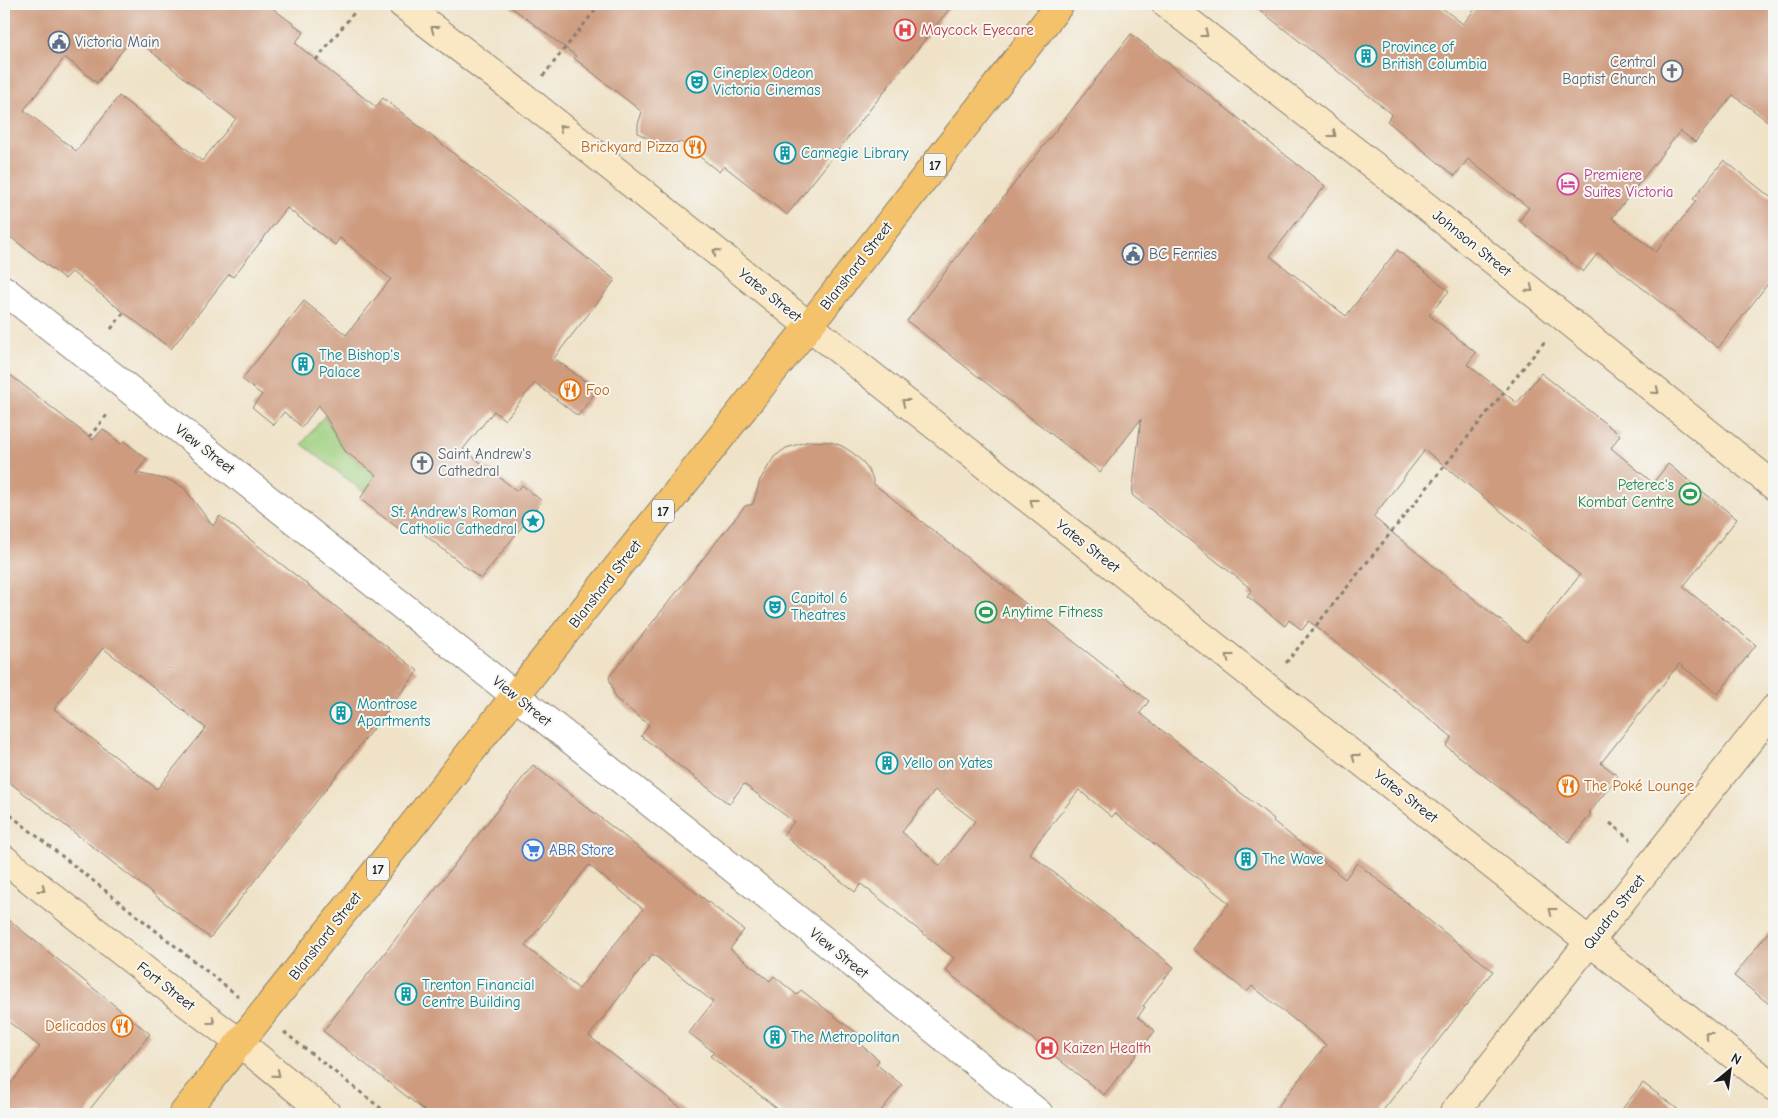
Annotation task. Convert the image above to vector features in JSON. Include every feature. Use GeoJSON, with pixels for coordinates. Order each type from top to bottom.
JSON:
{"type":"FeatureCollection","features":[{"type":"Feature","properties":{"kind":"main road","name":"Yates Street"},"geometry":{"type":"LineString","coordinates":[[402,4],[525,98],[809,326],[1774,1087]]}},
{"type":"Feature","properties":{"kind":"main road","name":"Blanshard Street"},"geometry":{"type":"LineString","coordinates":[[183,1114],[809,326],[1060,4]]}},
{"type":"Feature","properties":{"kind":"main road","name":"Johnson Street"},"geometry":{"type":"LineString","coordinates":[[1166,4],[1423,204],[1774,486]]}},
{"type":"Feature","properties":{"kind":"main road","name":"Quadra Street"},"geometry":{"type":"LineString","coordinates":[[1453,1114],[1774,709]]}},
{"type":"Feature","properties":{"kind":"main road","name":"Fort Street"},"geometry":{"type":"LineString","coordinates":[[4,859],[184,1001],[240,1042],[327,1114]]}},
{"type":"Feature","properties":{"kind":"street","name":"View Street"},"geometry":{"type":"LineString","coordinates":[[4,290],[841,954],[1039,1114]]}},
{"type":"Feature","properties":{"kind":"path"},"geometry":{"type":"LineString","coordinates":[[316,60],[361,4]]}},
{"type":"Feature","properties":{"kind":"path"},"geometry":{"type":"LineString","coordinates":[[525,98],[600,4]]}},
{"type":"Feature","properties":{"kind":"path"},"geometry":{"type":"LineString","coordinates":[[111,329],[124,312]]}},
{"type":"Feature","properties":{"kind":"path"},"geometry":{"type":"LineString","coordinates":[[1267,687],[1550,334]]}},
{"type":"Feature","properties":{"kind":"path"},"geometry":{"type":"LineString","coordinates":[[89,437],[107,415]]}},
{"type":"Feature","properties":{"kind":"path"},"geometry":{"type":"LineString","coordinates":[[4,810],[207,972]]}},
{"type":"Feature","properties":{"kind":"path"},"geometry":{"type":"LineString","coordinates":[[305,1049],[388,1114]]}},
{"type":"Feature","properties":{"kind":"green space"},"geometry":{"type":"Polygon","coordinates":[[[324,416],[345,451],[377,476],[364,492],[302,444],[324,416]]]}},
{"type":"Feature","properties":{"kind":"building"},"geometry":{"type":"Polygon","coordinates":[[[4,4],[267,4],[304,32],[295,43],[332,73],[376,107],[383,98],[615,280],[554,358],[597,390],[578,416],[535,383],[505,420],[494,411],[463,449],[517,491],[522,485],[542,501],[481,579],[406,520],[399,529],[360,499],[376,475],[345,451],[319,405],[302,427],[284,412],[274,425],[252,407],[262,395],[242,379],[304,301],[346,335],[391,279],[340,238],[335,245],[287,208],[233,277],[229,274],[171,349],[72,272],[65,279],[4,232],[4,4]],[[133,37],[97,83],[65,57],[24,110],[76,151],[119,96],[202,161],[236,119],[133,37]]]}},
{"type":"Feature","properties":{"kind":"building"},"geometry":{"type":"Polygon","coordinates":[[[507,4],[953,4],[787,215],[724,166],[719,172],[681,142],[662,144],[638,133],[638,124],[642,112],[574,58],[576,56],[507,4]]]}},
{"type":"Feature","properties":{"kind":"building"},"geometry":{"type":"Polygon","coordinates":[[[1252,4],[1437,4],[1463,24],[1479,4],[1774,4],[1774,126],[1733,95],[1695,142],[1680,131],[1612,218],[1656,252],[1696,201],[1693,199],[1724,160],[1774,200],[1774,276],[1718,348],[1598,253],[1583,272],[1519,221],[1529,208],[1468,159],[1455,176],[1387,121],[1392,114],[1252,4]]]}},
{"type":"Feature","properties":{"kind":"building"},"geometry":{"type":"Polygon","coordinates":[[[1131,34],[1325,186],[1270,256],[1346,316],[1397,250],[1449,291],[1429,315],[1476,353],[1467,364],[1517,403],[1541,373],[1620,435],[1611,448],[1653,483],[1668,464],[1737,519],[1683,587],[1756,645],[1718,694],[1679,664],[1601,763],[1618,776],[1569,842],[1446,746],[1452,737],[1309,621],[1302,630],[1289,620],[1285,626],[1247,596],[1252,590],[1132,495],[1141,419],[1100,472],[907,321],[1131,34]],[[1425,450],[1373,517],[1527,642],[1580,575],[1425,450]]]}},
{"type":"Feature","properties":{"kind":"building"},"geometry":{"type":"Polygon","coordinates":[[[4,370],[93,440],[103,429],[121,444],[124,441],[147,459],[136,473],[169,480],[184,488],[213,526],[220,516],[418,671],[210,938],[4,778],[4,370]],[[103,648],[54,709],[157,789],[206,728],[103,648]]]}},
{"type":"Feature","properties":{"kind":"building"},"geometry":{"type":"Polygon","coordinates":[[[809,441],[831,442],[853,453],[864,463],[874,484],[1149,701],[1140,713],[1274,819],[1273,821],[1345,879],[1357,863],[1493,971],[1380,1114],[1272,1114],[1326,1045],[1252,986],[1247,992],[1193,949],[1229,903],[1115,813],[1112,817],[1079,790],[1029,853],[1174,967],[1143,1006],[1145,1007],[1138,1017],[1155,1031],[1104,1095],[945,970],[954,958],[861,884],[855,892],[783,835],[794,822],[744,784],[729,804],[641,736],[649,725],[615,698],[609,677],[745,506],[753,504],[760,480],[774,457],[786,448],[809,441]],[[935,790],[902,832],[940,866],[975,821],[935,790]]]}},
{"type":"Feature","properties":{"kind":"building"},"geometry":{"type":"Polygon","coordinates":[[[533,765],[744,930],[730,949],[770,981],[774,976],[797,995],[801,990],[859,1035],[855,1040],[879,1060],[876,1064],[902,1085],[878,1114],[784,1114],[710,1056],[714,1052],[689,1033],[713,1002],[653,954],[589,1036],[689,1114],[429,1114],[323,1031],[533,765]],[[589,865],[525,946],[579,989],[643,909],[589,865]]]}},
{"type":"Feature","properties":{"kind":"building"},"geometry":{"type":"Polygon","coordinates":[[[4,916],[150,1034],[86,1114],[4,1114],[4,1092],[40,1047],[4,1018],[4,916]]]}},
{"type":"Feature","properties":{"kind":"building"},"geometry":{"type":"Polygon","coordinates":[[[1774,925],[1774,1008],[1734,976],[1774,925]]]}},
{"type":"Feature","properties":{"kind":"building"},"geometry":{"type":"Polygon","coordinates":[[[1643,1083],[1684,1114],[1618,1114],[1643,1083]]]}},
{"type":"Feature","properties":{"kind":"place","name":"Maycock Eyecare"},"geometry":{"type":"Point","coordinates":[905,30]}},
{"type":"Feature","properties":{"kind":"place","name":"Victoria Main"},"geometry":{"type":"Point","coordinates":[59,42]}},
{"type":"Feature","properties":{"kind":"place","name":"Province of British Columbia"},"geometry":{"type":"Point","coordinates":[1366,56]}},
{"type":"Feature","properties":{"kind":"place","name":"Central Baptist Church"},"geometry":{"type":"Point","coordinates":[1672,71]}},
{"type":"Feature","properties":{"kind":"place","name":"Cineplex Odeon Victoria Cinemas"},"geometry":{"type":"Point","coordinates":[697,82]}},
{"type":"Feature","properties":{"kind":"place","name":"Brickyard Pizza"},"geometry":{"type":"Point","coordinates":[695,147]}},
{"type":"Feature","properties":{"kind":"place","name":"Carnegie Library"},"geometry":{"type":"Point","coordinates":[785,153]}},
{"type":"Feature","properties":{"kind":"place","name":"Premiere Suites Victoria"},"geometry":{"type":"Point","coordinates":[1568,184]}},
{"type":"Feature","properties":{"kind":"place","name":"BC Ferries"},"geometry":{"type":"Point","coordinates":[1133,254]}},
{"type":"Feature","properties":{"kind":"place","name":"The Bishop's Palace"},"geometry":{"type":"Point","coordinates":[303,364]}},
{"type":"Feature","properties":{"kind":"place","name":"Foo"},"geometry":{"type":"Point","coordinates":[570,390]}},
{"type":"Feature","properties":{"kind":"place","name":"Saint Andrew's Cathedral"},"geometry":{"type":"Point","coordinates":[422,463]}},
{"type":"Feature","properties":{"kind":"place","name":"Peterec's Kombat Centre"},"geometry":{"type":"Point","coordinates":[1690,494]}},
{"type":"Feature","properties":{"kind":"place","name":"St. Andrew's Roman Catholic Cathedral"},"geometry":{"type":"Point","coordinates":[533,521]}},
{"type":"Feature","properties":{"kind":"place","name":"Capitol 6 Theatres"},"geometry":{"type":"Point","coordinates":[775,607]}},
{"type":"Feature","properties":{"kind":"place","name":"Anytime Fitness"},"geometry":{"type":"Point","coordinates":[986,612]}},
{"type":"Feature","properties":{"kind":"place","name":"Montrose Apartments"},"geometry":{"type":"Point","coordinates":[341,713]}},
{"type":"Feature","properties":{"kind":"place","name":"Yello on Yates"},"geometry":{"type":"Point","coordinates":[887,763]}},
{"type":"Feature","properties":{"kind":"place","name":"The Poké Lounge"},"geometry":{"type":"Point","coordinates":[1568,786]}},
{"type":"Feature","properties":{"kind":"place","name":"ABR Store"},"geometry":{"type":"Point","coordinates":[533,850]}},
{"type":"Feature","properties":{"kind":"place","name":"The Wave"},"geometry":{"type":"Point","coordinates":[1246,859]}},
{"type":"Feature","properties":{"kind":"place","name":"Trenton Financial Centre Building"},"geometry":{"type":"Point","coordinates":[406,994]}},
{"type":"Feature","properties":{"kind":"place","name":"Delicados"},"geometry":{"type":"Point","coordinates":[122,1026]}},
{"type":"Feature","properties":{"kind":"place","name":"The Metropolitan"},"geometry":{"type":"Point","coordinates":[775,1037]}},
{"type":"Feature","properties":{"kind":"place","name":"Kaizen Health"},"geometry":{"type":"Point","coordinates":[1047,1048]}}]}
